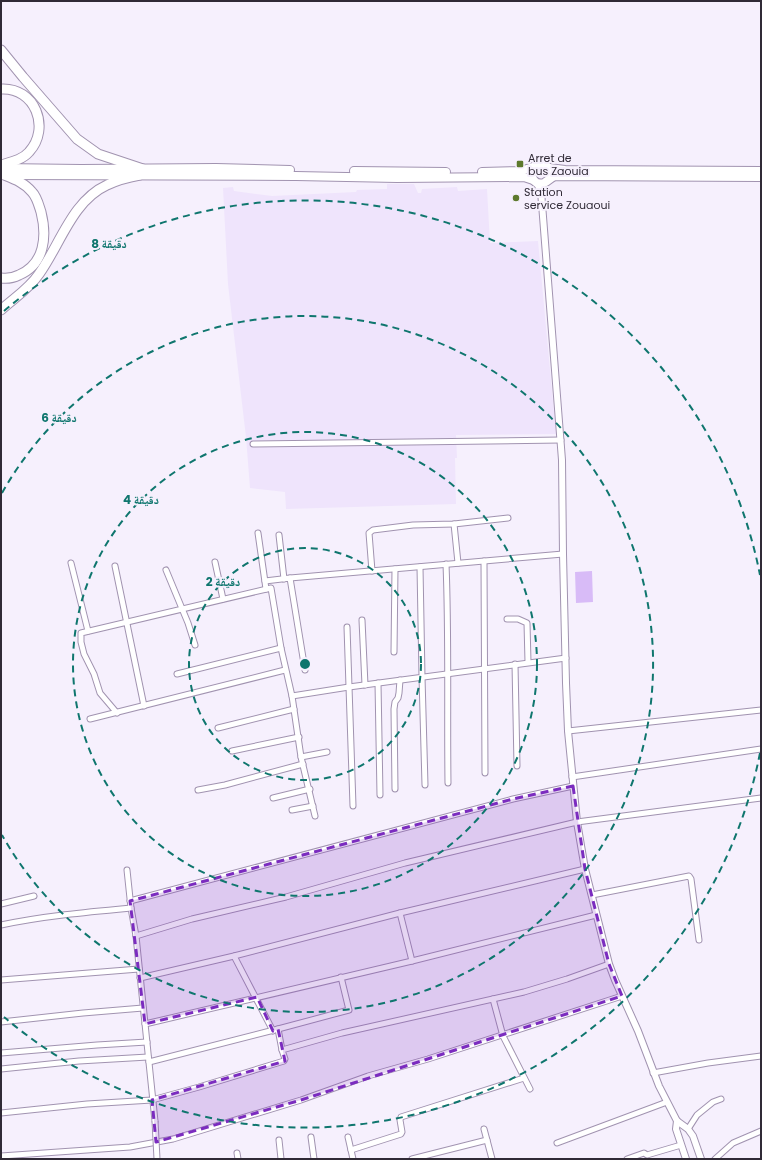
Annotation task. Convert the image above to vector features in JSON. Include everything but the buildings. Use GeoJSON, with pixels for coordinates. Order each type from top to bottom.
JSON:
{"type":"FeatureCollection","features":[{"type":"Feature","properties":{"kind":"highway"},"geometry":{"type":"LineString","coordinates":[[1,50],[77,139],[98,154],[141,172]]}},
{"type":"Feature","properties":{"kind":"highway"},"geometry":{"type":"LineString","coordinates":[[1,89],[8,89],[24,94],[30,100],[37,114],[39,128],[34,146],[28,154],[19,160],[1,165]]}},
{"type":"Feature","properties":{"kind":"highway"},"geometry":{"type":"LineString","coordinates":[[1,310],[22,294],[38,276],[49,260],[68,224],[90,196],[107,185],[141,172],[216,168],[468,172],[521,171],[540,163],[545,164],[549,168],[551,173],[548,180]]}},
{"type":"Feature","properties":{"kind":"highway"},"geometry":{"type":"LineString","coordinates":[[533,167],[531,175],[534,181]]}},
{"type":"Feature","properties":{"kind":"highway"},"geometry":{"type":"LineString","coordinates":[[549,168],[565,170],[761,171]]}},
{"type":"Feature","properties":{"kind":"highway"},"geometry":{"type":"LineString","coordinates":[[2,173],[141,172],[397,178],[524,177],[541,184],[555,176],[761,177]]}},
{"type":"Feature","properties":{"kind":"highway"},"geometry":{"type":"LineString","coordinates":[[1,278],[12,278],[27,272],[31,268],[41,251],[44,234],[44,224],[40,207],[34,194],[26,186],[2,173]]}},
{"type":"Feature","properties":{"kind":"street"},"geometry":{"type":"LineString","coordinates":[[541,190],[548,180]]}},
{"type":"Feature","properties":{"kind":"street"},"geometry":{"type":"LineString","coordinates":[[534,181],[541,190],[561,440],[568,731],[577,822],[585,869],[614,980],[638,1031],[653,1073],[667,1102],[677,1121],[688,1129],[693,1136],[701,1159]]}},
{"type":"Feature","properties":{"kind":"street"},"geometry":{"type":"LineString","coordinates":[[254,444],[561,440]]}},
{"type":"Feature","properties":{"kind":"street"},"geometry":{"type":"LineString","coordinates":[[372,571],[369,533],[373,530],[508,518]]}},
{"type":"Feature","properties":{"kind":"street"},"geometry":{"type":"LineString","coordinates":[[454,524],[458,563]]}},
{"type":"Feature","properties":{"kind":"street"},"geometry":{"type":"LineString","coordinates":[[258,533],[285,670],[292,696],[301,757],[310,789],[315,816]]}},
{"type":"Feature","properties":{"kind":"street"},"geometry":{"type":"LineString","coordinates":[[279,535],[284,579]]}},
{"type":"Feature","properties":{"kind":"street"},"geometry":{"type":"LineString","coordinates":[[268,581],[563,554]]}},
{"type":"Feature","properties":{"kind":"street"},"geometry":{"type":"LineString","coordinates":[[484,561],[485,773]]}},
{"type":"Feature","properties":{"kind":"street"},"geometry":{"type":"LineString","coordinates":[[216,562],[223,599]]}},
{"type":"Feature","properties":{"kind":"street"},"geometry":{"type":"LineString","coordinates":[[71,563],[88,631]]}},
{"type":"Feature","properties":{"kind":"street"},"geometry":{"type":"LineString","coordinates":[[446,564],[448,651],[448,783]]}},
{"type":"Feature","properties":{"kind":"street"},"geometry":{"type":"LineString","coordinates":[[115,566],[144,706]]}},
{"type":"Feature","properties":{"kind":"street"},"geometry":{"type":"LineString","coordinates":[[420,566],[425,785]]}},
{"type":"Feature","properties":{"kind":"street"},"geometry":{"type":"LineString","coordinates":[[394,569],[394,652]]}},
{"type":"Feature","properties":{"kind":"street"},"geometry":{"type":"LineString","coordinates":[[166,570],[195,645]]}},
{"type":"Feature","properties":{"kind":"street"},"geometry":{"type":"LineString","coordinates":[[290,578],[305,670]]}},
{"type":"Feature","properties":{"kind":"street"},"geometry":{"type":"LineString","coordinates":[[117,713],[100,693],[94,674],[84,654],[80,633],[269,588]]}},
{"type":"Feature","properties":{"kind":"street"},"geometry":{"type":"LineString","coordinates":[[507,619],[518,619],[527,623],[528,662]]}},
{"type":"Feature","properties":{"kind":"street"},"geometry":{"type":"LineString","coordinates":[[362,620],[365,685]]}},
{"type":"Feature","properties":{"kind":"street"},"geometry":{"type":"LineString","coordinates":[[347,627],[354,806]]}},
{"type":"Feature","properties":{"kind":"street"},"geometry":{"type":"LineString","coordinates":[[177,674],[281,648]]}},
{"type":"Feature","properties":{"kind":"street"},"geometry":{"type":"LineString","coordinates":[[292,696],[447,673],[566,658]]}},
{"type":"Feature","properties":{"kind":"street"},"geometry":{"type":"LineString","coordinates":[[515,664],[517,766]]}},
{"type":"Feature","properties":{"kind":"street"},"geometry":{"type":"LineString","coordinates":[[90,719],[285,670]]}},
{"type":"Feature","properties":{"kind":"street"},"geometry":{"type":"LineString","coordinates":[[395,789],[394,709],[395,702],[398,698],[400,680]]}},
{"type":"Feature","properties":{"kind":"street"},"geometry":{"type":"LineString","coordinates":[[378,683],[380,795]]}},
{"type":"Feature","properties":{"kind":"street"},"geometry":{"type":"LineString","coordinates":[[218,728],[294,709]]}},
{"type":"Feature","properties":{"kind":"street"},"geometry":{"type":"LineString","coordinates":[[568,731],[761,710]]}},
{"type":"Feature","properties":{"kind":"street"},"geometry":{"type":"LineString","coordinates":[[232,751],[299,737]]}},
{"type":"Feature","properties":{"kind":"street"},"geometry":{"type":"LineString","coordinates":[[572,777],[761,749]]}},
{"type":"Feature","properties":{"kind":"street"},"geometry":{"type":"LineString","coordinates":[[301,757],[327,752]]}},
{"type":"Feature","properties":{"kind":"street"},"geometry":{"type":"LineString","coordinates":[[198,790],[225,785],[303,764]]}},
{"type":"Feature","properties":{"kind":"street"},"geometry":{"type":"LineString","coordinates":[[130,901],[490,804],[573,786]]}},
{"type":"Feature","properties":{"kind":"street"},"geometry":{"type":"LineString","coordinates":[[273,798],[310,789]]}},
{"type":"Feature","properties":{"kind":"street"},"geometry":{"type":"LineString","coordinates":[[136,936],[192,919],[286,897],[405,863],[577,822],[761,798]]}},
{"type":"Feature","properties":{"kind":"street"},"geometry":{"type":"LineString","coordinates":[[292,810],[313,806]]}},
{"type":"Feature","properties":{"kind":"street"},"geometry":{"type":"LineString","coordinates":[[140,978],[234,956],[400,913],[585,869]]}},
{"type":"Feature","properties":{"kind":"street"},"geometry":{"type":"LineString","coordinates":[[127,870],[130,901],[136,936],[155,1121],[157,1159]]}},
{"type":"Feature","properties":{"kind":"street"},"geometry":{"type":"LineString","coordinates":[[592,895],[688,876],[691,879],[699,940]]}},
{"type":"Feature","properties":{"kind":"street"},"geometry":{"type":"LineString","coordinates":[[1,904],[34,896]]}},
{"type":"Feature","properties":{"kind":"street"},"geometry":{"type":"LineString","coordinates":[[1,925],[33,919],[131,908]]}},
{"type":"Feature","properties":{"kind":"street"},"geometry":{"type":"LineString","coordinates":[[400,913],[412,960]]}},
{"type":"Feature","properties":{"kind":"street"},"geometry":{"type":"LineString","coordinates":[[145,1024],[596,915]]}},
{"type":"Feature","properties":{"kind":"street"},"geometry":{"type":"LineString","coordinates":[[1,1112],[152,1100],[284,1061],[285,1059],[275,1030],[234,956]]}},
{"type":"Feature","properties":{"kind":"street"},"geometry":{"type":"LineString","coordinates":[[282,1050],[342,1033],[524,992],[609,964]]}},
{"type":"Feature","properties":{"kind":"street"},"geometry":{"type":"LineString","coordinates":[[1,980],[139,968]]}},
{"type":"Feature","properties":{"kind":"street"},"geometry":{"type":"LineString","coordinates":[[1,1069],[79,1061],[148,1060],[275,1030],[349,1010],[341,977]]}},
{"type":"Feature","properties":{"kind":"street"},"geometry":{"type":"LineString","coordinates":[[1,1156],[130,1146],[173,1139],[301,1100],[368,1076],[428,1060],[622,996]]}},
{"type":"Feature","properties":{"kind":"street"},"geometry":{"type":"LineString","coordinates":[[493,999],[503,1036],[530,1089]]}},
{"type":"Feature","properties":{"kind":"street"},"geometry":{"type":"LineString","coordinates":[[1,1022],[143,1008]]}},
{"type":"Feature","properties":{"kind":"street"},"geometry":{"type":"LineString","coordinates":[[1,1054],[147,1042]]}},
{"type":"Feature","properties":{"kind":"street"},"geometry":{"type":"LineString","coordinates":[[653,1073],[708,1063],[761,1056]]}},
{"type":"Feature","properties":{"kind":"street"},"geometry":{"type":"LineString","coordinates":[[351,1150],[401,1134],[401,1117],[524,1078]]}},
{"type":"Feature","properties":{"kind":"street"},"geometry":{"type":"LineString","coordinates":[[688,1129],[696,1115],[714,1102],[721,1099]]}},
{"type":"Feature","properties":{"kind":"street"},"geometry":{"type":"LineString","coordinates":[[557,1143],[667,1102]]}},
{"type":"Feature","properties":{"kind":"street"},"geometry":{"type":"LineString","coordinates":[[677,1121],[676,1129],[686,1159]]}},
{"type":"Feature","properties":{"kind":"street"},"geometry":{"type":"LineString","coordinates":[[484,1129],[492,1159]]}},
{"type":"Feature","properties":{"kind":"street"},"geometry":{"type":"LineString","coordinates":[[715,1159],[733,1143],[761,1132]]}},
{"type":"Feature","properties":{"kind":"street"},"geometry":{"type":"LineString","coordinates":[[348,1136],[353,1159]]}},
{"type":"Feature","properties":{"kind":"street"},"geometry":{"type":"LineString","coordinates":[[311,1137],[314,1159]]}},
{"type":"Feature","properties":{"kind":"street"},"geometry":{"type":"LineString","coordinates":[[279,1140],[281,1159]]}},
{"type":"Feature","properties":{"kind":"street"},"geometry":{"type":"LineString","coordinates":[[412,1159],[487,1140]]}},
{"type":"Feature","properties":{"kind":"street"},"geometry":{"type":"LineString","coordinates":[[627,1159],[644,1153],[647,1155],[681,1145]]}},
{"type":"Feature","properties":{"kind":"highlighted area"},"geometry":{"type":"Polygon","coordinates":[[[573,786],[585,869],[609,964],[622,996],[301,1100],[156,1142],[152,1100],[285,1061],[278,1029],[273,1031],[257,997],[145,1024],[130,901],[513,799],[573,786]]]}},
{"type":"Feature","properties":{"kind":"shaded area"},"geometry":{"type":"Polygon","coordinates":[[[387,184],[414,184],[418,193],[421,193],[422,189],[457,187],[458,191],[487,189],[490,243],[538,241],[556,434],[456,435],[456,504],[286,509],[285,492],[250,488],[246,437],[228,284],[223,188],[233,187],[234,191],[272,196],[387,189],[387,184]]]}},
{"type":"Feature","properties":{"kind":"shaded area"},"geometry":{"type":"Polygon","coordinates":[[[592,571],[593,602],[576,603],[575,572],[592,571]]]}},
{"type":"Feature","properties":{"kind":"place","name":"Arret de bus Zaouia"},"geometry":{"type":"Point","coordinates":[520,164]}},
{"type":"Feature","properties":{"kind":"place","name":"Station service Zouaoui"},"geometry":{"type":"Point","coordinates":[516,198]}}]}
